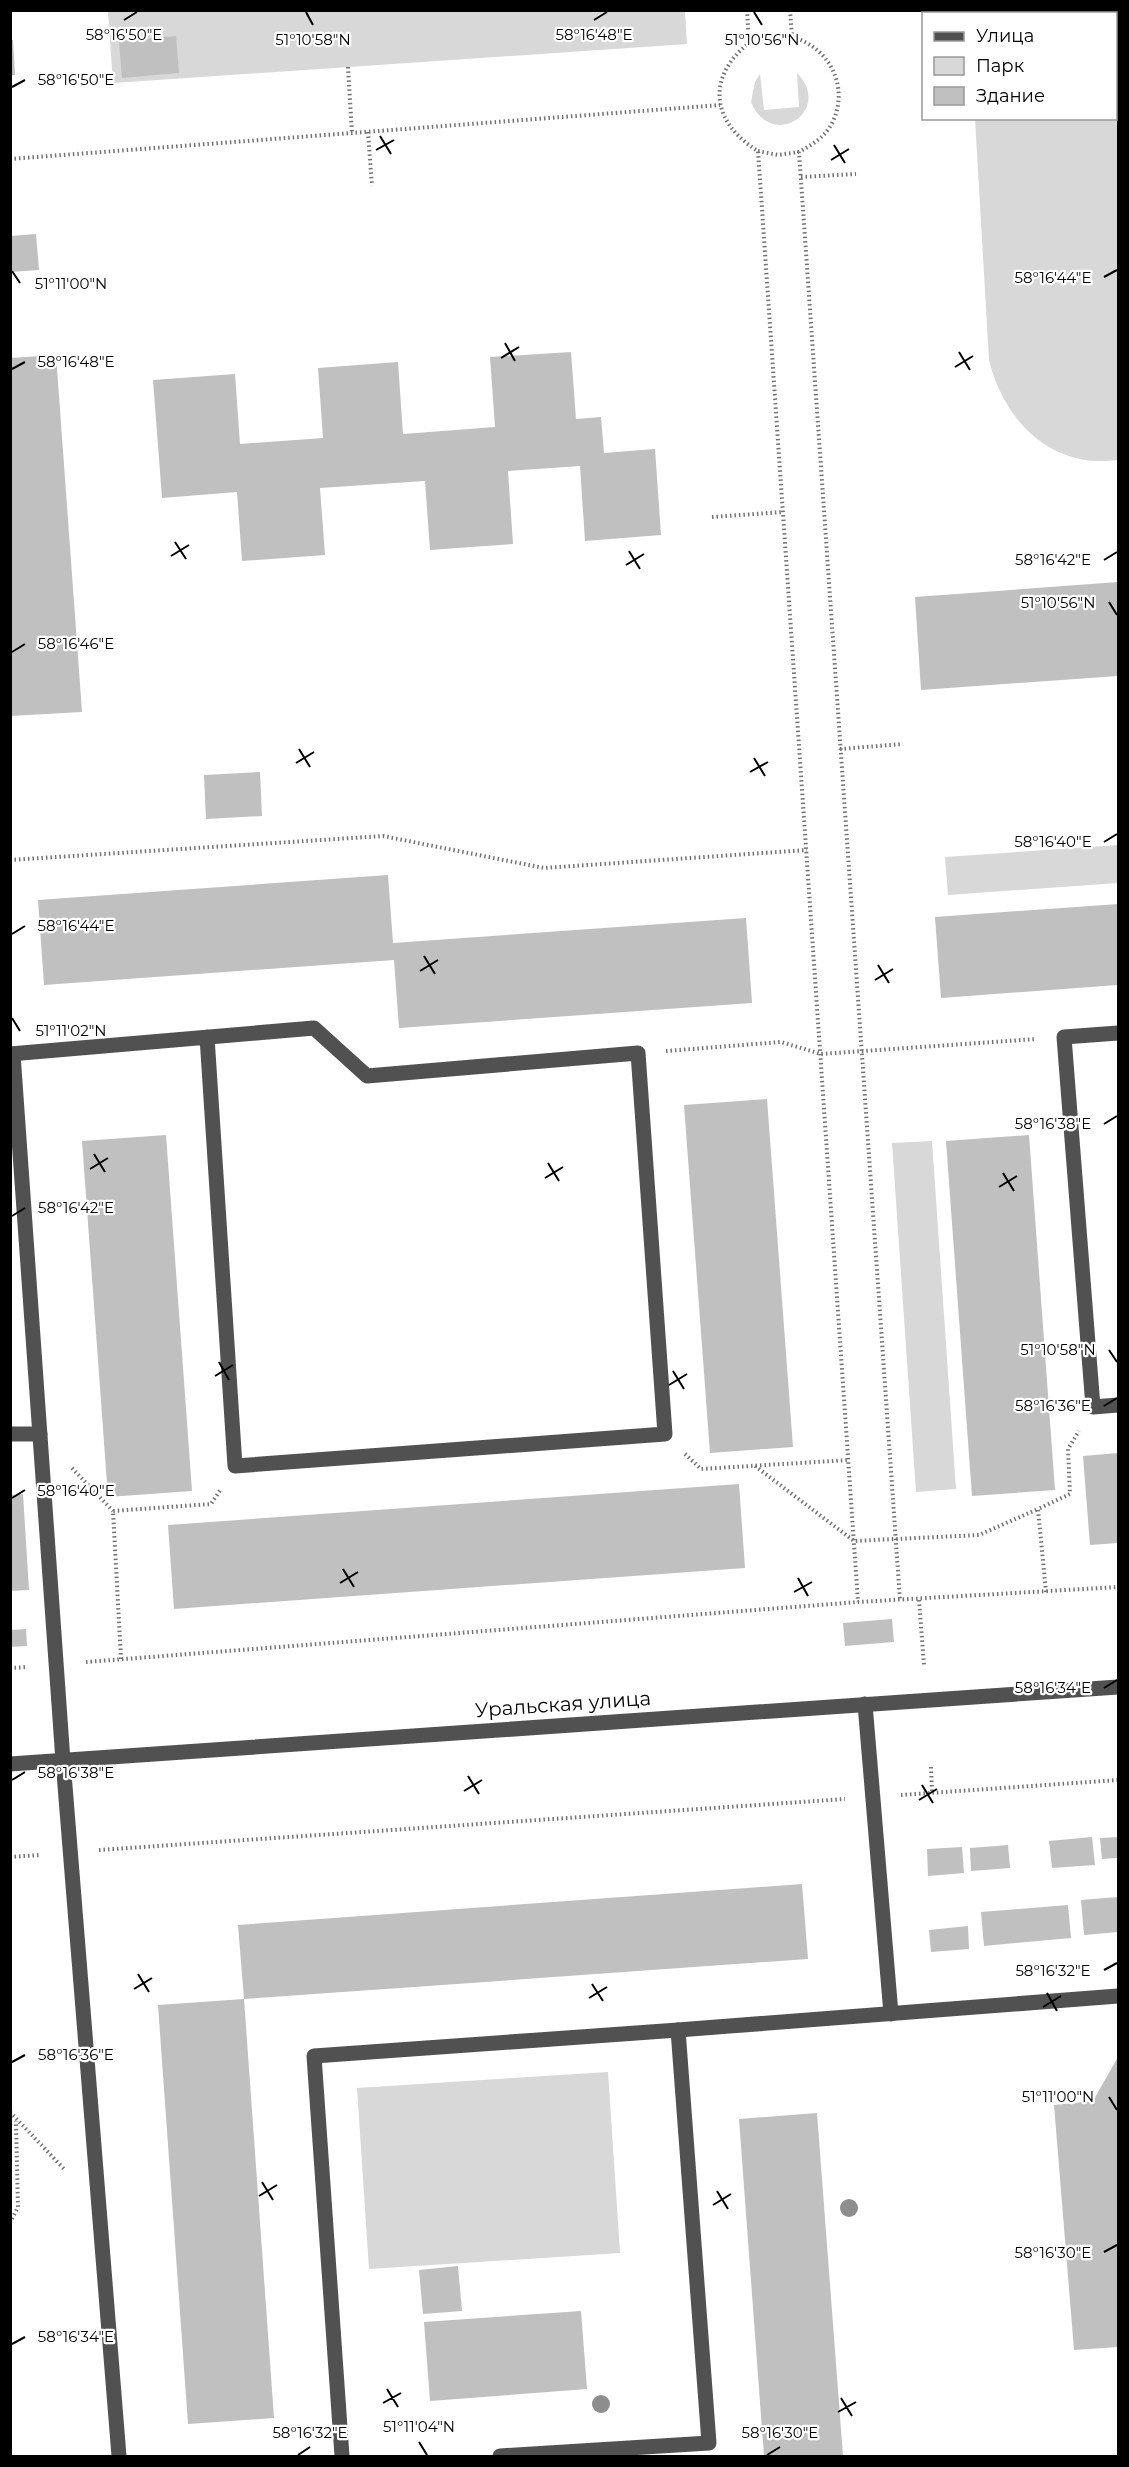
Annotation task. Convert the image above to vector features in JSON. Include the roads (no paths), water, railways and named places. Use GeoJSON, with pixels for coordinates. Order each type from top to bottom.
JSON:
{"type":"FeatureCollection","features":[{"type":"Feature","properties":{"kind":"street"},"geometry":{"type":"LineString","coordinates":[[119,2457],[70,1852],[11,1054],[207,1037],[314,1028],[367,1076],[638,1053],[665,1434],[235,1466],[207,1037]]}},
{"type":"Feature","properties":{"kind":"street"},"geometry":{"type":"LineString","coordinates":[[1119,1033],[1064,1037],[1092,1407],[1119,1405]]}},
{"type":"Feature","properties":{"kind":"street"},"geometry":{"type":"LineString","coordinates":[[10,1434],[40,1434]]}},
{"type":"Feature","properties":{"kind":"street","name":"Уральская улица"},"geometry":{"type":"LineString","coordinates":[[10,1764],[1119,1687]]}},
{"type":"Feature","properties":{"kind":"street"},"geometry":{"type":"LineString","coordinates":[[865,1704],[891,2014]]}},
{"type":"Feature","properties":{"kind":"street"},"geometry":{"type":"LineString","coordinates":[[342,2457],[314,2056],[1119,1996]]}},
{"type":"Feature","properties":{"kind":"street"},"geometry":{"type":"LineString","coordinates":[[500,2457],[711,2450],[678,2030]]}}]}
